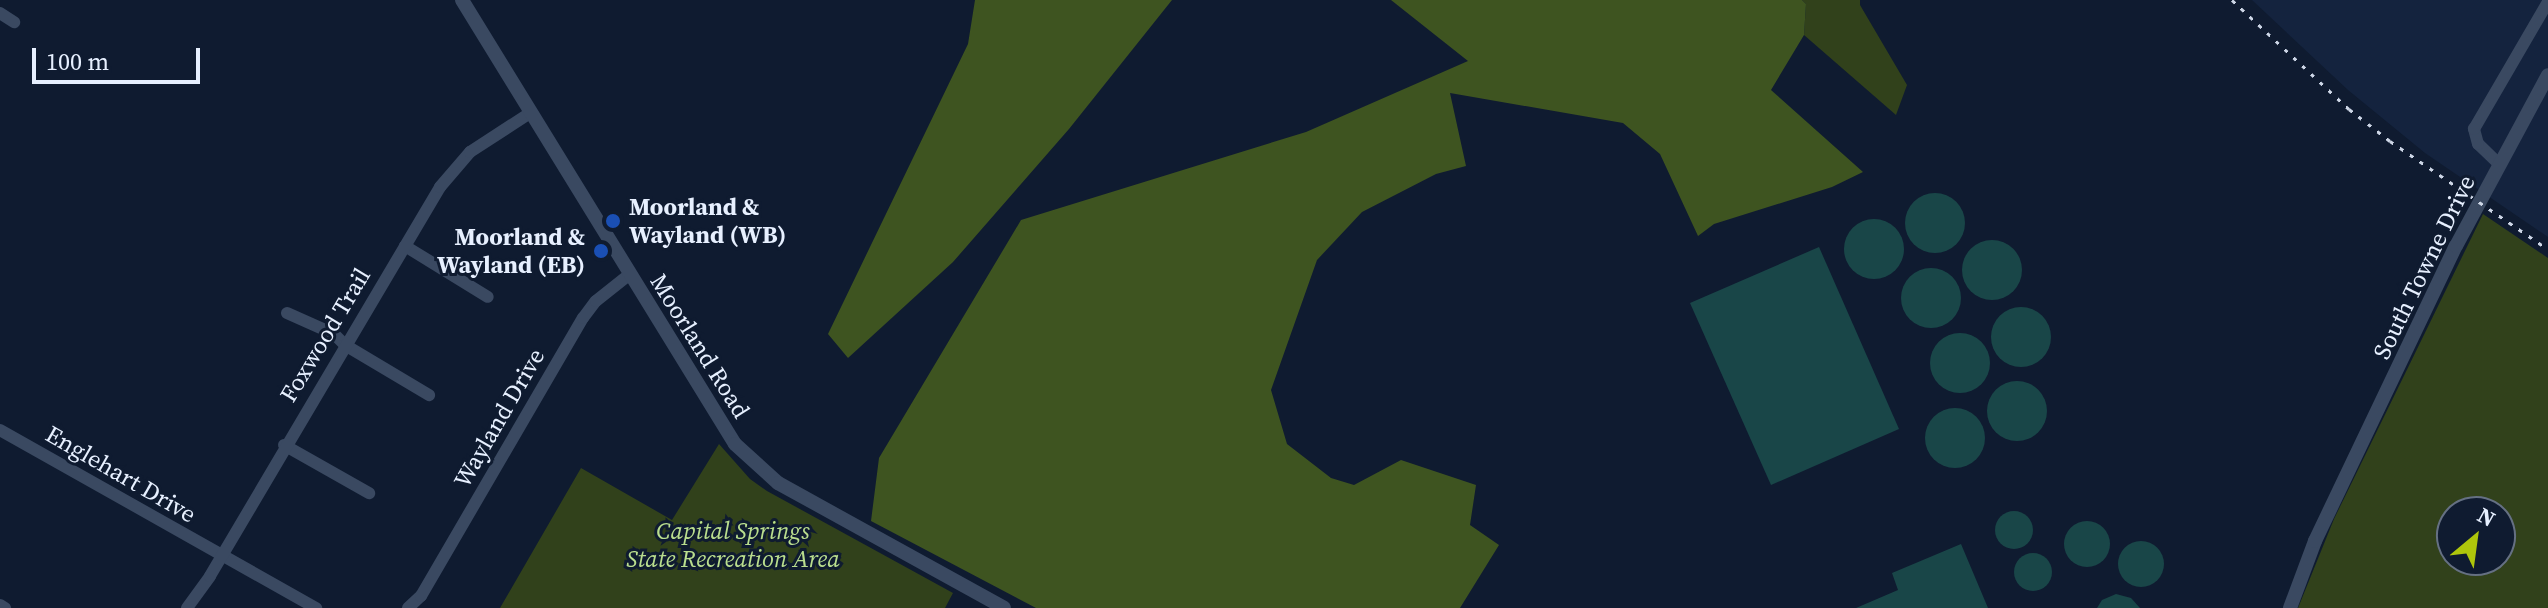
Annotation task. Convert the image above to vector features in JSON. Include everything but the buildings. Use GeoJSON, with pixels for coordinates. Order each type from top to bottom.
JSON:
{"type":"FeatureCollection","features":[{"type":"Feature","properties":{"kind":"street","name":"Moorland Road"},"geometry":{"type":"LineString","coordinates":[[462,0],[724,428],[752,462],[778,483],[837,518],[1004,608]]}},
{"type":"Feature","properties":{"kind":"street"},"geometry":{"type":"LineString","coordinates":[[2499,164],[2478,144],[2474,129],[2548,2]]}},
{"type":"Feature","properties":{"kind":"street"},"geometry":{"type":"LineString","coordinates":[[0,13],[14,22]]}},
{"type":"Feature","properties":{"kind":"street","name":"South Towne Drive"},"geometry":{"type":"LineString","coordinates":[[2290,608],[2315,541],[2344,480],[2499,164],[2548,75]]}},
{"type":"Feature","properties":{"kind":"street","name":"Foxwood Trail"},"geometry":{"type":"LineString","coordinates":[[187,608],[440,187],[462,161],[530,113]]}},
{"type":"Feature","properties":{"kind":"street"},"geometry":{"type":"LineString","coordinates":[[405,246],[488,297]]}},
{"type":"Feature","properties":{"kind":"street","name":"Wayland Drive"},"geometry":{"type":"LineString","coordinates":[[408,608],[421,596],[574,332],[596,301],[630,274]]}},
{"type":"Feature","properties":{"kind":"street"},"geometry":{"type":"LineString","coordinates":[[287,313],[334,334],[345,345],[429,395]]}},
{"type":"Feature","properties":{"kind":"street","name":"Englehart Drive"},"geometry":{"type":"LineString","coordinates":[[0,430],[316,608]]}},
{"type":"Feature","properties":{"kind":"street"},"geometry":{"type":"LineString","coordinates":[[284,445],[369,493]]}},
{"type":"Feature","properties":{"kind":"shaded area"},"geometry":{"type":"Polygon","coordinates":[[[2252,0],[2548,0],[2548,237],[2425,153],[2348,90],[2252,0]]]}},
{"type":"Feature","properties":{"kind":"shaded area"},"geometry":{"type":"Polygon","coordinates":[[[1935,193],[1947,195],[1956,202],[1963,211],[1963,235],[1956,244],[1947,251],[1935,253],[1923,251],[1914,244],[1907,235],[1905,223],[1907,211],[1914,202],[1923,195],[1935,193]]]}},
{"type":"Feature","properties":{"kind":"shaded area"},"geometry":{"type":"Polygon","coordinates":[[[1874,219],[1886,221],[1895,228],[1902,237],[1902,261],[1895,270],[1886,277],[1874,279],[1862,277],[1853,270],[1846,261],[1844,249],[1846,237],[1853,228],[1862,221],[1874,219]]]}},
{"type":"Feature","properties":{"kind":"shaded area"},"geometry":{"type":"Polygon","coordinates":[[[1992,240],[2004,242],[2013,249],[2020,258],[2020,282],[2013,291],[2004,298],[1992,300],[1980,298],[1971,291],[1964,282],[1962,270],[1964,258],[1971,249],[1980,242],[1992,240]]]}},
{"type":"Feature","properties":{"kind":"shaded area"},"geometry":{"type":"Polygon","coordinates":[[[1819,247],[1899,429],[1771,485],[1690,303],[1819,247]]]}},
{"type":"Feature","properties":{"kind":"shaded area"},"geometry":{"type":"Polygon","coordinates":[[[1931,268],[1943,270],[1952,277],[1959,286],[1959,310],[1952,319],[1943,326],[1931,328],[1919,326],[1910,319],[1903,310],[1901,298],[1903,286],[1910,277],[1919,270],[1931,268]]]}},
{"type":"Feature","properties":{"kind":"shaded area"},"geometry":{"type":"Polygon","coordinates":[[[2021,307],[2033,309],[2042,316],[2049,325],[2049,349],[2042,358],[2033,365],[2021,367],[2009,365],[2000,358],[1993,349],[1991,337],[1993,325],[2000,316],[2009,309],[2021,307]]]}},
{"type":"Feature","properties":{"kind":"shaded area"},"geometry":{"type":"Polygon","coordinates":[[[1960,333],[1972,335],[1981,342],[1988,351],[1988,375],[1981,384],[1972,391],[1960,393],[1948,391],[1939,384],[1932,375],[1930,363],[1932,351],[1939,342],[1948,335],[1960,333]]]}},
{"type":"Feature","properties":{"kind":"shaded area"},"geometry":{"type":"Polygon","coordinates":[[[2017,381],[2029,383],[2038,390],[2045,399],[2045,423],[2038,432],[2029,439],[2017,441],[2005,439],[1996,432],[1989,423],[1987,411],[1989,399],[1996,390],[2005,383],[2017,381]]]}},
{"type":"Feature","properties":{"kind":"shaded area"},"geometry":{"type":"Polygon","coordinates":[[[1955,408],[1967,410],[1976,417],[1983,426],[1983,450],[1976,459],[1967,466],[1955,468],[1943,466],[1934,459],[1927,450],[1925,438],[1927,426],[1934,417],[1943,410],[1955,408]]]}},
{"type":"Feature","properties":{"kind":"shaded area"},"geometry":{"type":"Polygon","coordinates":[[[2014,511],[2028,516],[2033,530],[2028,544],[2014,549],[2000,544],[1995,530],[2000,516],[2014,511]]]}},
{"type":"Feature","properties":{"kind":"shaded area"},"geometry":{"type":"Polygon","coordinates":[[[2087,521],[2103,528],[2110,544],[2103,560],[2087,567],[2071,560],[2064,544],[2071,528],[2087,521]]]}},
{"type":"Feature","properties":{"kind":"shaded area"},"geometry":{"type":"Polygon","coordinates":[[[2141,541],[2157,548],[2164,564],[2157,580],[2141,587],[2125,580],[2118,564],[2125,548],[2141,541]]]}},
{"type":"Feature","properties":{"kind":"shaded area"},"geometry":{"type":"Polygon","coordinates":[[[1961,544],[1988,608],[1856,608],[1898,590],[1892,573],[1961,544]]]}},
{"type":"Feature","properties":{"kind":"shaded area"},"geometry":{"type":"Polygon","coordinates":[[[2033,553],[2047,558],[2052,572],[2047,586],[2033,591],[2019,586],[2014,572],[2019,558],[2033,553]]]}},
{"type":"Feature","properties":{"kind":"shaded area"},"geometry":{"type":"Polygon","coordinates":[[[2116,594],[2131,598],[2140,608],[2097,608],[2102,600],[2116,594]]]}},
{"type":"Feature","properties":{"kind":"green space"},"geometry":{"type":"Polygon","coordinates":[[[975,0],[1172,0],[1069,129],[953,262],[848,358],[828,334],[968,44],[975,0]]]}},
{"type":"Feature","properties":{"kind":"green space"},"geometry":{"type":"Polygon","coordinates":[[[1391,0],[1802,0],[1806,4],[1804,35],[1771,90],[1863,172],[1832,187],[1714,224],[1698,236],[1660,154],[1623,123],[1450,93],[1466,166],[1436,174],[1362,212],[1317,260],[1271,390],[1287,444],[1331,478],[1354,485],[1401,460],[1476,485],[1470,525],[1499,545],[1460,608],[1036,608],[871,521],[879,458],[1021,220],[1306,132],[1468,61],[1391,0]]]}},
{"type":"Feature","properties":{"kind":"green space"},"geometry":{"type":"Polygon","coordinates":[[[1802,0],[1860,0],[1860,5],[1907,85],[1896,115],[1804,35],[1806,4],[1802,0]]]}},
{"type":"Feature","properties":{"kind":"green space"},"geometry":{"type":"Polygon","coordinates":[[[2483,214],[2548,258],[2548,608],[2298,608],[2334,519],[2483,214]]]}},
{"type":"Feature","properties":{"kind":"green space","name":"Capital Springs State Recreation Area"},"geometry":{"type":"Polygon","coordinates":[[[719,444],[750,479],[767,491],[953,593],[945,608],[500,608],[581,468],[672,520],[719,444]]]}},
{"type":"Feature","properties":{"kind":"railway"},"geometry":{"type":"LineString","coordinates":[[2232,0],[2349,109],[2390,141],[2548,249]]}},
{"type":"Feature","properties":{"kind":"place","name":"Moorland & Wayland (WB)"},"geometry":{"type":"Point","coordinates":[613,221]}},
{"type":"Feature","properties":{"kind":"place","name":"Moorland & Wayland (EB)"},"geometry":{"type":"Point","coordinates":[601,251]}}]}
